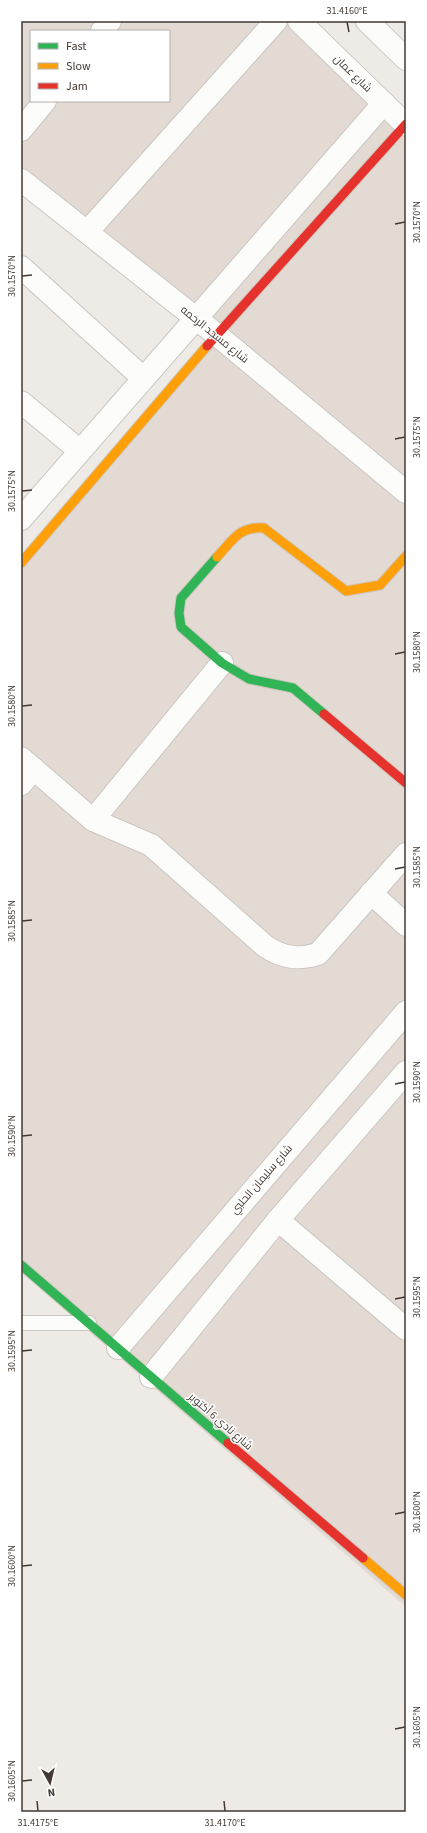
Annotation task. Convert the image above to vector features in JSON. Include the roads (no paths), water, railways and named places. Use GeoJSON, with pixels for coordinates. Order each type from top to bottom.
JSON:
{"type":"FeatureCollection","features":[{"type":"Feature","properties":{"kind":"street"},"geometry":{"type":"LineString","coordinates":[[103,30],[110,21]]}},
{"type":"Feature","properties":{"kind":"street"},"geometry":{"type":"LineString","coordinates":[[87,232],[276,21]]}},
{"type":"Feature","properties":{"kind":"street","name":"شارع عمان"},"geometry":{"type":"LineString","coordinates":[[299,21],[406,124]]}},
{"type":"Feature","properties":{"kind":"street"},"geometry":{"type":"LineString","coordinates":[[366,21],[406,59]]}},
{"type":"Feature","properties":{"kind":"street"},"geometry":{"type":"LineString","coordinates":[[21,130],[44,102]]}},
{"type":"Feature","properties":{"kind":"street"},"geometry":{"type":"LineString","coordinates":[[21,519],[384,103]]}},
{"type":"Feature","properties":{"kind":"street"},"geometry":{"type":"LineString","coordinates":[[21,563],[217,335],[406,124]]}},
{"type":"Feature","properties":{"kind":"street","name":"شارع مسجد الرحمه"},"geometry":{"type":"LineString","coordinates":[[21,180],[217,335],[406,492]]}},
{"type":"Feature","properties":{"kind":"street"},"geometry":{"type":"LineString","coordinates":[[21,268],[144,378]]}},
{"type":"Feature","properties":{"kind":"street"},"geometry":{"type":"LineString","coordinates":[[21,402],[80,451]]}},
{"type":"Feature","properties":{"kind":"street"},"geometry":{"type":"LineString","coordinates":[[406,556],[380,585],[346,591],[264,528],[252,527],[241,531],[181,598],[179,613],[181,627],[222,662],[249,679],[293,688],[406,783]]}},
{"type":"Feature","properties":{"kind":"street"},"geometry":{"type":"LineString","coordinates":[[93,820],[222,662]]}},
{"type":"Feature","properties":{"kind":"street"},"geometry":{"type":"LineString","coordinates":[[25,771],[93,820],[151,845],[265,946],[277,954],[290,958],[305,958],[318,954],[406,854]]}},
{"type":"Feature","properties":{"kind":"street"},"geometry":{"type":"LineString","coordinates":[[371,894],[406,925]]}},
{"type":"Feature","properties":{"kind":"street","name":"شارع سليمان الحلبي"},"geometry":{"type":"LineString","coordinates":[[118,1348],[406,1012]]}},
{"type":"Feature","properties":{"kind":"street"},"geometry":{"type":"LineString","coordinates":[[151,1377],[278,1220],[406,1072]]}},
{"type":"Feature","properties":{"kind":"street"},"geometry":{"type":"LineString","coordinates":[[278,1220],[406,1329]]}},
{"type":"Feature","properties":{"kind":"street","name":"شارع نادي 6 أكتوبر"},"geometry":{"type":"LineString","coordinates":[[21,1264],[406,1595]]}},
{"type":"Feature","properties":{"kind":"lane"},"geometry":{"type":"LineString","coordinates":[[21,1322],[89,1323]]}}]}
